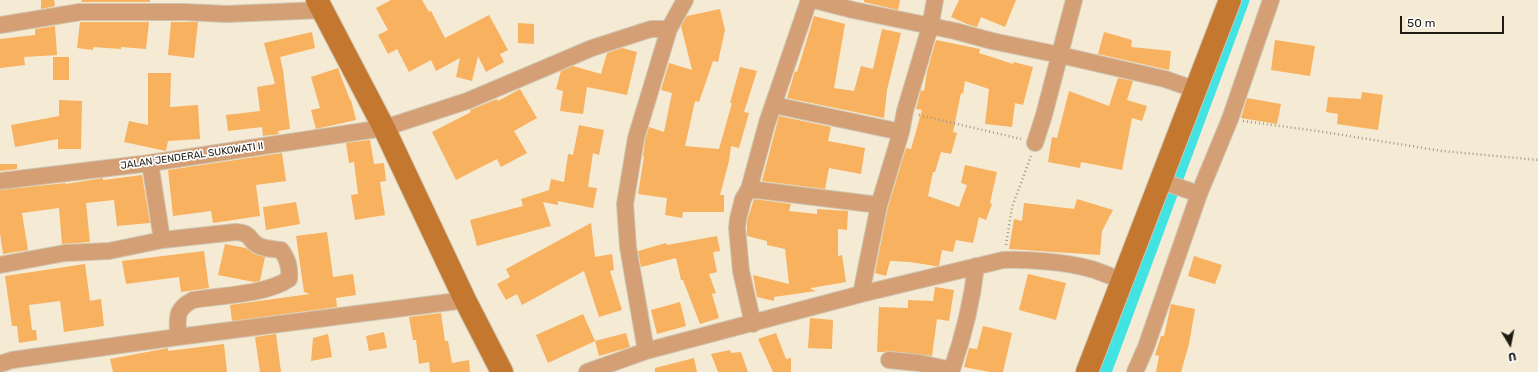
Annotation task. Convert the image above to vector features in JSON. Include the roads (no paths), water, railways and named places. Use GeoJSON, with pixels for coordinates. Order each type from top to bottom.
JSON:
{"type":"FeatureCollection","features":[{"type":"Feature","properties":{"kind":"street"},"geometry":{"type":"LineString","coordinates":[[646,351],[628,247],[625,204],[636,138],[669,29],[685,0]]}},
{"type":"Feature","properties":{"kind":"street"},"geometry":{"type":"LineString","coordinates":[[753,324],[741,271],[738,228],[743,199],[750,189],[759,152],[808,0]]}},
{"type":"Feature","properties":{"kind":"street"},"geometry":{"type":"LineString","coordinates":[[814,0],[854,5],[930,27],[955,31],[992,41],[1165,79],[1196,90]]}},
{"type":"Feature","properties":{"kind":"street"},"geometry":{"type":"LineString","coordinates":[[861,294],[880,205],[901,132],[905,111],[930,27],[935,0]]}},
{"type":"Feature","properties":{"kind":"street"},"geometry":{"type":"LineString","coordinates":[[1036,143],[1074,0]]}},
{"type":"Feature","properties":{"kind":"street"},"geometry":{"type":"LineString","coordinates":[[1087,372],[1164,182],[1196,90],[1230,0]]}},
{"type":"Feature","properties":{"kind":"street"},"geometry":{"type":"LineString","coordinates":[[1135,372],[1146,347],[1195,193],[1230,119],[1271,0]]}},
{"type":"Feature","properties":{"kind":"street"},"geometry":{"type":"LineString","coordinates":[[0,25],[80,12],[184,12],[227,14],[320,5],[384,128],[465,300],[502,372]]}},
{"type":"Feature","properties":{"kind":"street","name":"JALAN JENDERAL SUKOWATI II"},"geometry":{"type":"LineString","coordinates":[[0,181],[150,163],[384,128],[467,101],[592,48],[651,29],[669,29]]}},
{"type":"Feature","properties":{"kind":"street"},"geometry":{"type":"LineString","coordinates":[[774,105],[901,132]]}},
{"type":"Feature","properties":{"kind":"street"},"geometry":{"type":"LineString","coordinates":[[150,163],[162,240]]}},
{"type":"Feature","properties":{"kind":"street"},"geometry":{"type":"LineString","coordinates":[[1164,182],[1195,193]]}},
{"type":"Feature","properties":{"kind":"street"},"geometry":{"type":"LineString","coordinates":[[750,189],[880,205]]}},
{"type":"Feature","properties":{"kind":"street"},"geometry":{"type":"LineString","coordinates":[[0,266],[66,253],[109,251],[162,240],[236,232],[244,232],[257,246],[281,250],[287,259],[290,269],[289,279],[267,289],[193,300],[184,305],[179,311],[178,337]]}},
{"type":"Feature","properties":{"kind":"street"},"geometry":{"type":"LineString","coordinates":[[587,372],[646,351],[753,324],[861,294],[1003,260],[1068,264],[1091,268],[1123,281]]}},
{"type":"Feature","properties":{"kind":"street"},"geometry":{"type":"LineString","coordinates":[[889,360],[919,363],[952,371],[974,287],[976,266]]}},
{"type":"Feature","properties":{"kind":"street"},"geometry":{"type":"LineString","coordinates":[[0,364],[12,360],[178,337],[465,300]]}},
{"type":"Feature","properties":{"kind":"waterway"},"geometry":{"type":"LineString","coordinates":[[1104,372],[1242,0]]}}]}
